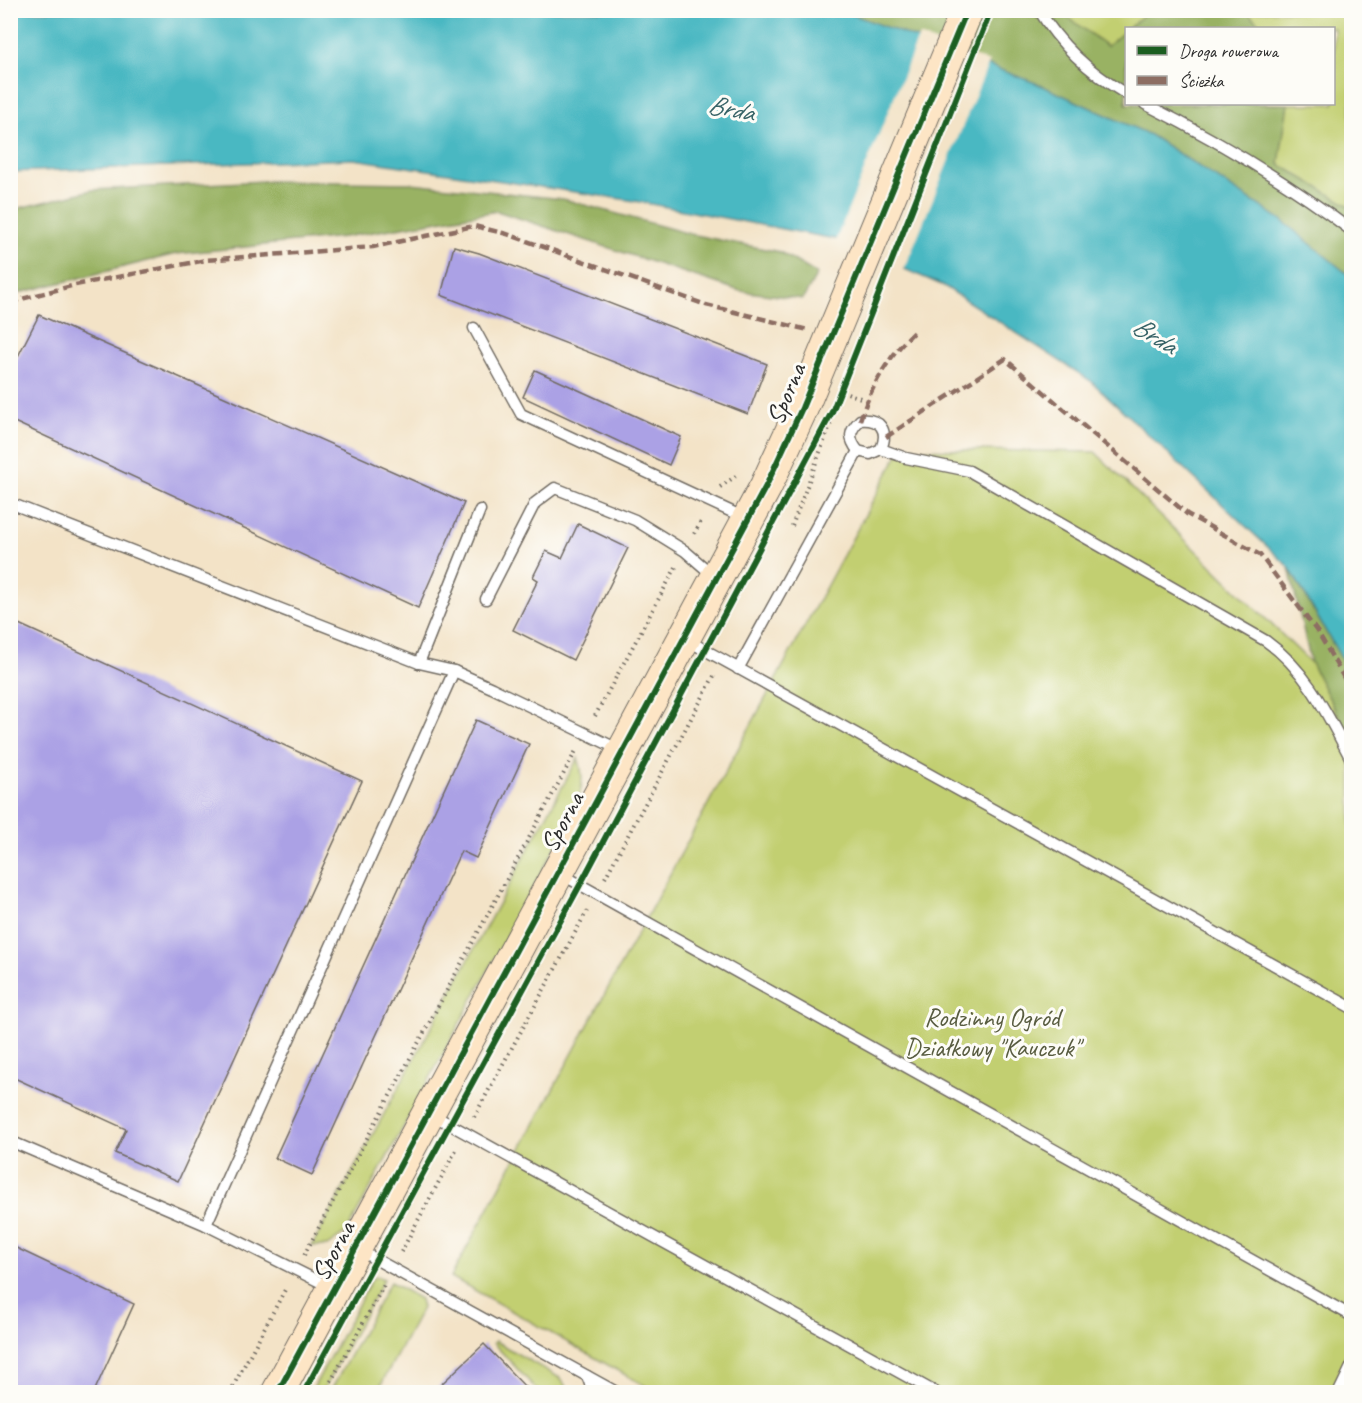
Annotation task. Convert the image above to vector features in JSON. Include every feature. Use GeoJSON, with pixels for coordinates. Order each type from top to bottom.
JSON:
{"type":"FeatureCollection","features":[{"type":"Feature","properties":{"kind":"street","name":"Sporna"},"geometry":{"type":"LineString","coordinates":[[278,1392],[622,751],[685,639],[786,445],[967,10]]}},
{"type":"Feature","properties":{"kind":"lane"},"geometry":{"type":"LineString","coordinates":[[1040,10],[1059,39],[1092,71],[1125,93]]}},
{"type":"Feature","properties":{"kind":"lane"},"geometry":{"type":"LineString","coordinates":[[1147,105],[1198,131],[1268,173],[1352,231]]}},
{"type":"Feature","properties":{"kind":"lane"},"geometry":{"type":"LineString","coordinates":[[474,328],[521,414],[748,520]]}},
{"type":"Feature","properties":{"kind":"lane"},"geometry":{"type":"LineString","coordinates":[[872,419],[882,426],[886,437],[881,449],[870,454],[858,451],[850,441],[851,429],[860,420],[872,419]]}},
{"type":"Feature","properties":{"kind":"lane"},"geometry":{"type":"LineString","coordinates":[[881,449],[906,458],[969,471],[1266,641],[1289,660],[1311,686],[1352,761]]}},
{"type":"Feature","properties":{"kind":"lane"},"geometry":{"type":"LineString","coordinates":[[738,669],[858,451]]}},
{"type":"Feature","properties":{"kind":"lane"},"geometry":{"type":"LineString","coordinates":[[486,599],[535,503],[555,488],[635,519],[685,551],[717,579]]}},
{"type":"Feature","properties":{"kind":"lane"},"geometry":{"type":"LineString","coordinates":[[10,503],[419,663],[454,671],[622,751]]}},
{"type":"Feature","properties":{"kind":"lane"},"geometry":{"type":"LineString","coordinates":[[419,663],[480,510]]}},
{"type":"Feature","properties":{"kind":"lane"},"geometry":{"type":"LineString","coordinates":[[685,639],[1352,1008]]}},
{"type":"Feature","properties":{"kind":"lane"},"geometry":{"type":"LineString","coordinates":[[206,1226],[454,671]]}},
{"type":"Feature","properties":{"kind":"lane"},"geometry":{"type":"LineString","coordinates":[[557,872],[1352,1316]]}},
{"type":"Feature","properties":{"kind":"lane"},"geometry":{"type":"LineString","coordinates":[[428,1113],[935,1392]]}},
{"type":"Feature","properties":{"kind":"lane"},"geometry":{"type":"LineString","coordinates":[[10,1141],[206,1226],[335,1289]]}},
{"type":"Feature","properties":{"kind":"lane"},"geometry":{"type":"LineString","coordinates":[[356,1248],[616,1392]]}},
{"type":"Feature","properties":{"kind":"lane"},"geometry":{"type":"LineString","coordinates":[[1339,1392],[1352,1365]]}},
{"type":"Feature","properties":{"kind":"lane"},"geometry":{"type":"LineString","coordinates":[[587,1376],[593,1392]]}},
{"type":"Feature","properties":{"kind":"path"},"geometry":{"type":"LineString","coordinates":[[836,401],[845,380]]}},
{"type":"Feature","properties":{"kind":"path"},"geometry":{"type":"LineString","coordinates":[[841,391],[867,401]]}},
{"type":"Feature","properties":{"kind":"path"},"geometry":{"type":"LineString","coordinates":[[810,453],[832,412]]}},
{"type":"Feature","properties":{"kind":"path"},"geometry":{"type":"LineString","coordinates":[[230,1392],[712,502],[722,484],[738,474]]}},
{"type":"Feature","properties":{"kind":"green space"},"geometry":{"type":"Polygon","coordinates":[[[1150,10],[1246,11],[1263,27],[1129,27],[1150,10]]]}},
{"type":"Feature","properties":{"kind":"green space"},"geometry":{"type":"Polygon","coordinates":[[[843,11],[1351,11],[1351,277],[1280,219],[1150,135],[1038,84],[843,11]]]}},
{"type":"Feature","properties":{"kind":"green space"},"geometry":{"type":"Polygon","coordinates":[[[843,11],[1059,11],[1107,46],[1125,31],[1125,105],[1288,105],[1279,164],[1351,207],[1351,277],[1280,219],[1150,135],[1038,84],[843,11]]]}},
{"type":"Feature","properties":{"kind":"green space"},"geometry":{"type":"Polygon","coordinates":[[[264,181],[411,183],[563,199],[690,234],[780,252],[817,274],[803,299],[740,291],[497,211],[344,237],[176,254],[11,295],[11,210],[92,190],[264,181]]]}},
{"type":"Feature","properties":{"kind":"green space","name":"Rodzinny Ogród Działkowy \"Kauczuk\""},"geometry":{"type":"Polygon","coordinates":[[[901,449],[1095,452],[1311,663],[1351,740],[1351,1392],[656,1392],[451,1277],[901,449]]]}},
{"type":"Feature","properties":{"kind":"green space"},"geometry":{"type":"Polygon","coordinates":[[[1289,568],[1351,675],[1351,740],[1311,663],[1289,568]]]}},
{"type":"Feature","properties":{"kind":"green space"},"geometry":{"type":"Polygon","coordinates":[[[578,758],[582,775],[581,791],[569,821],[346,1233],[327,1246],[312,1246],[578,758]]]}},
{"type":"Feature","properties":{"kind":"green space"},"geometry":{"type":"Polygon","coordinates":[[[376,1276],[384,1279],[322,1392],[311,1392],[372,1279],[376,1276]]]}},
{"type":"Feature","properties":{"kind":"green space"},"geometry":{"type":"Polygon","coordinates":[[[390,1282],[420,1299],[422,1308],[377,1392],[330,1392],[390,1282]]]}},
{"type":"Feature","properties":{"kind":"green space"},"geometry":{"type":"Polygon","coordinates":[[[495,1341],[560,1378],[570,1392],[539,1392],[493,1343],[495,1341]]]}},
{"type":"Feature","properties":{"kind":"water","name":"Brda"},"geometry":{"type":"Polygon","coordinates":[[[10,11],[843,11],[1038,84],[1150,135],[1280,219],[1351,277],[1351,675],[1289,567],[1091,381],[944,286],[835,239],[635,201],[354,159],[11,172],[10,11]]]}},
{"type":"Feature","properties":{"kind":"pier"},"geometry":{"type":"Polygon","coordinates":[[[919,36],[989,62],[903,272],[835,242],[919,36]]]}},
{"type":"Feature","properties":{"kind":"building"},"geometry":{"type":"Polygon","coordinates":[[[454,246],[479,253],[767,364],[748,414],[441,295],[454,246]]]}},
{"type":"Feature","properties":{"kind":"building"},"geometry":{"type":"Polygon","coordinates":[[[39,315],[464,503],[418,608],[10,420],[10,372],[39,315]]]}},
{"type":"Feature","properties":{"kind":"building"},"geometry":{"type":"Polygon","coordinates":[[[535,370],[681,437],[669,465],[523,397],[535,370]]]}},
{"type":"Feature","properties":{"kind":"building"},"geometry":{"type":"Polygon","coordinates":[[[578,524],[628,548],[573,660],[513,630],[538,580],[533,577],[546,551],[562,558],[578,524]]]}},
{"type":"Feature","properties":{"kind":"building"},"geometry":{"type":"Polygon","coordinates":[[[10,620],[362,781],[178,1181],[115,1153],[126,1129],[10,1076],[10,620]]]}},
{"type":"Feature","properties":{"kind":"building"},"geometry":{"type":"Polygon","coordinates":[[[476,720],[529,744],[476,858],[461,851],[312,1175],[275,1158],[476,720]]]}},
{"type":"Feature","properties":{"kind":"building"},"geometry":{"type":"Polygon","coordinates":[[[10,1245],[134,1304],[94,1392],[10,1392],[10,1245]]]}},
{"type":"Feature","properties":{"kind":"building"},"geometry":{"type":"Polygon","coordinates":[[[484,1344],[530,1392],[433,1392],[484,1344]]]}},
{"type":"Feature","properties":{"kind":"marked path"},"geometry":{"type":"LineString","coordinates":[[10,302],[75,285],[206,260],[373,247],[474,226],[507,234],[706,305],[808,330]]}},
{"type":"Feature","properties":{"kind":"marked path"},"geometry":{"type":"LineString","coordinates":[[860,420],[882,371],[916,330]]}},
{"type":"Feature","properties":{"kind":"marked path"},"geometry":{"type":"LineString","coordinates":[[886,437],[1005,359],[1187,514],[1260,555],[1319,634],[1352,692]]}},
{"type":"Feature","properties":{"kind":"cycle path"},"geometry":{"type":"LineString","coordinates":[[278,1392],[766,486],[802,408],[967,10]]}},
{"type":"Feature","properties":{"kind":"cycle path"},"geometry":{"type":"LineString","coordinates":[[304,1392],[580,885],[832,412],[991,10]]}}]}
